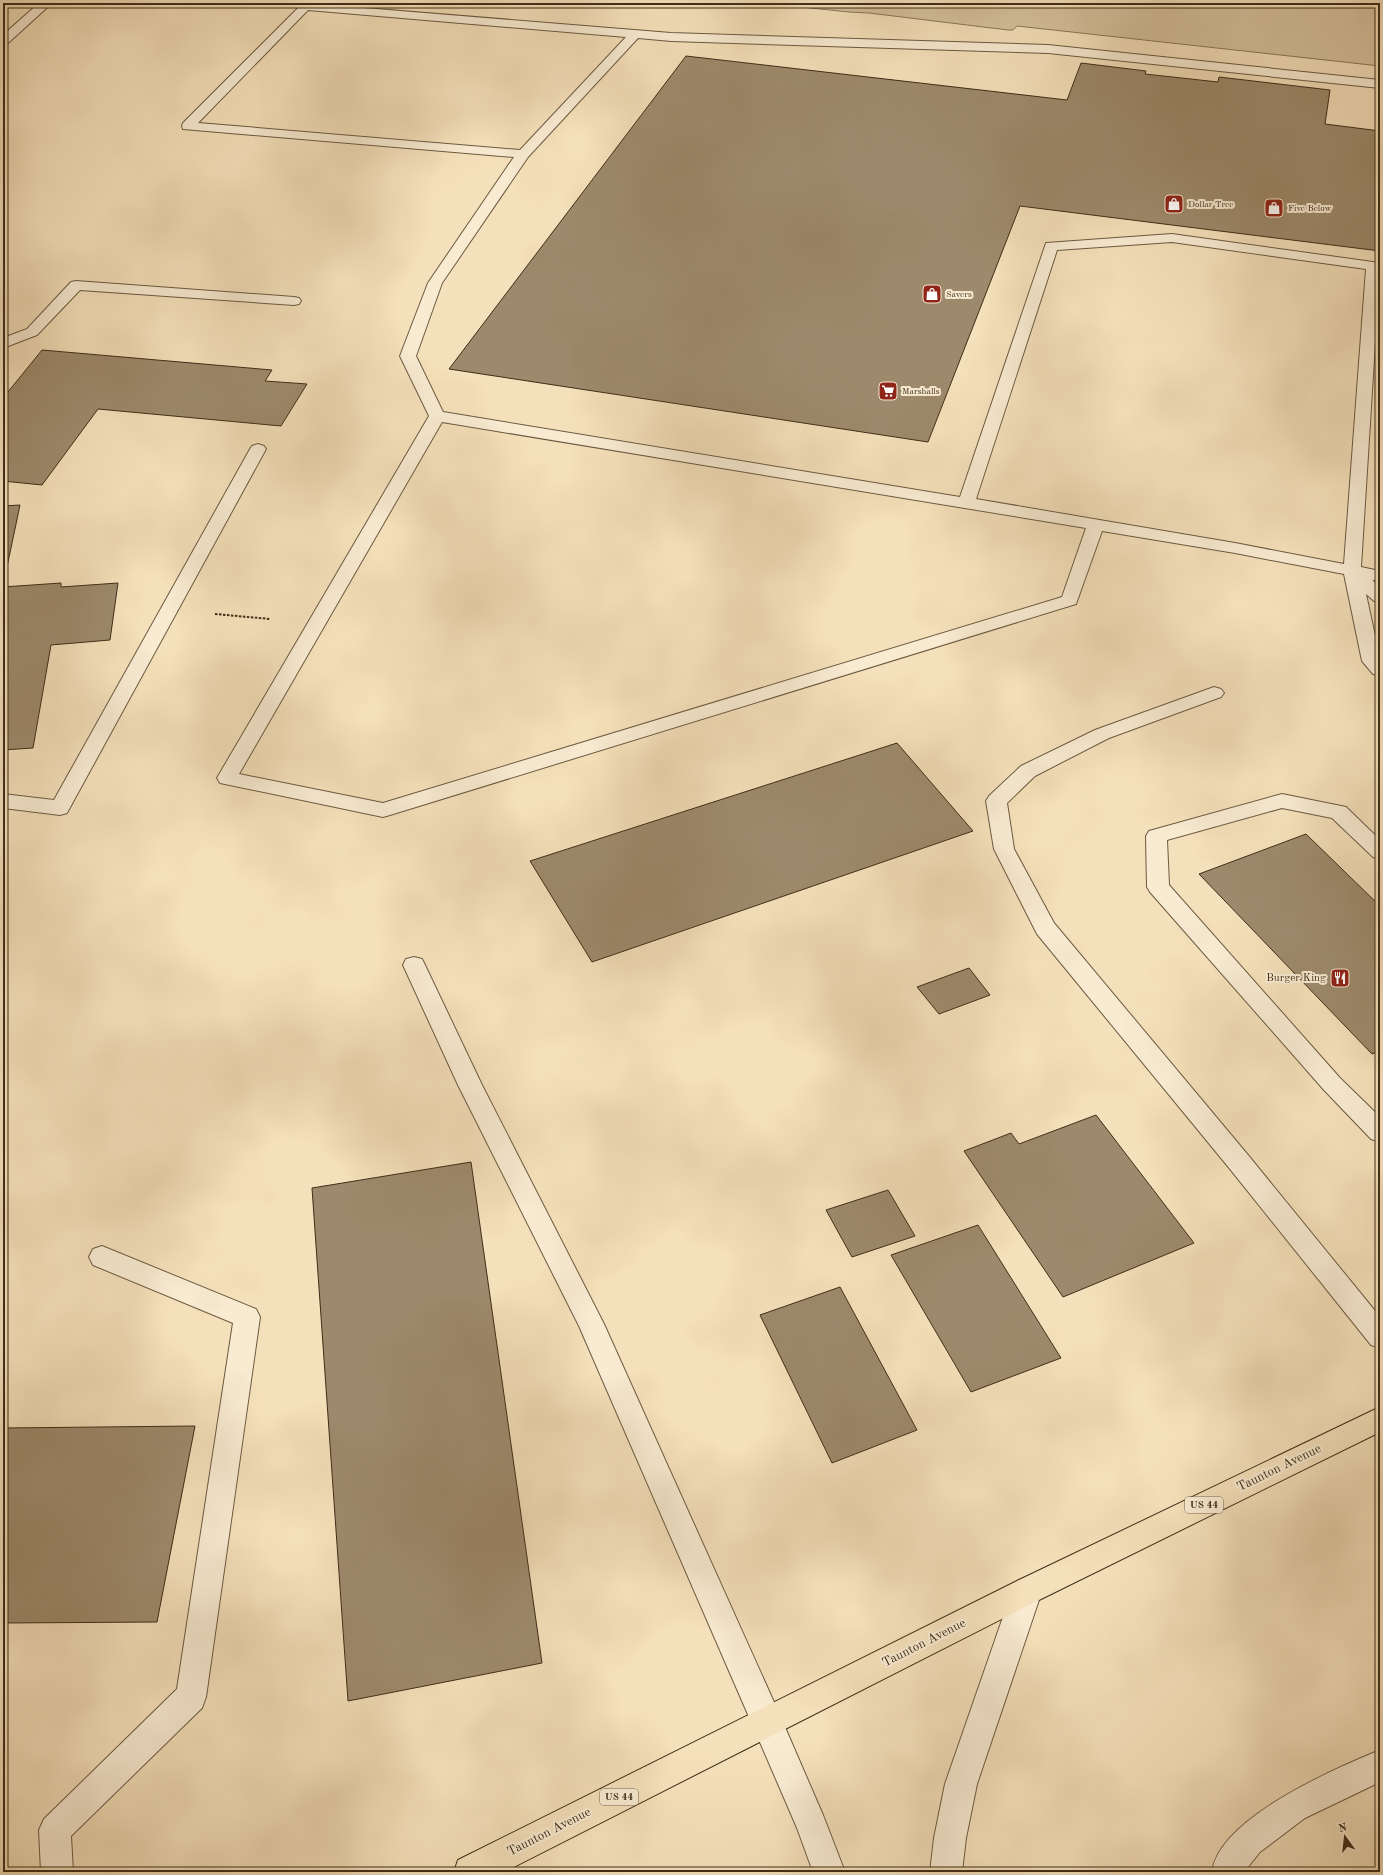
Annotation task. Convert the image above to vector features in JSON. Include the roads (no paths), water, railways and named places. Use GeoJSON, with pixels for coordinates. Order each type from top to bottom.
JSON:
{"type":"FeatureCollection","features":[{"type":"Feature","properties":{"kind":"highway","name":"Taunton Avenue"},"geometry":{"type":"LineString","coordinates":[[490,1867],[767,1722],[1027,1591],[1380,1420]]}},
{"type":"Feature","properties":{"kind":"street"},"geometry":{"type":"LineString","coordinates":[[3,41],[46,3]]}},
{"type":"Feature","properties":{"kind":"street"},"geometry":{"type":"LineString","coordinates":[[523,154],[188,126],[305,6],[671,37],[1048,49],[1380,84]]}},
{"type":"Feature","properties":{"kind":"street"},"geometry":{"type":"LineString","coordinates":[[437,416],[408,356],[435,283],[523,154],[634,34]]}},
{"type":"Feature","properties":{"kind":"street"},"geometry":{"type":"LineString","coordinates":[[966,503],[1051,246],[1172,238],[1376,266],[1352,571],[1371,661],[1380,670]]}},
{"type":"Feature","properties":{"kind":"street"},"geometry":{"type":"LineString","coordinates":[[3,343],[32,332],[76,285],[294,301]]}},
{"type":"Feature","properties":{"kind":"street"},"geometry":{"type":"LineString","coordinates":[[437,416],[1096,524],[1380,576]]}},
{"type":"Feature","properties":{"kind":"street"},"geometry":{"type":"LineString","coordinates":[[437,416],[228,778],[383,810],[1070,600],[1096,524]]}},
{"type":"Feature","properties":{"kind":"street"},"geometry":{"type":"LineString","coordinates":[[3,801],[60,808],[258,449]]}},
{"type":"Feature","properties":{"kind":"street"},"geometry":{"type":"LineString","coordinates":[[1352,571],[1380,597]]}},
{"type":"Feature","properties":{"kind":"street"},"geometry":{"type":"LineString","coordinates":[[1214,693],[1102,734],[1028,771],[996,801],[1004,849],[1045,928],[1239,1162],[1380,1337]]}},
{"type":"Feature","properties":{"kind":"street"},"geometry":{"type":"LineString","coordinates":[[1380,852],[1339,812],[1282,801],[1156,836],[1158,887],[1332,1084],[1380,1132]]}},
{"type":"Feature","properties":{"kind":"street"},"geometry":{"type":"LineString","coordinates":[[414,965],[470,1086],[592,1324],[812,1826],[829,1872]]}},
{"type":"Feature","properties":{"kind":"street"},"geometry":{"type":"LineString","coordinates":[[57,1872],[56,1830],[191,1697],[247,1317],[102,1257]]}},
{"type":"Feature","properties":{"kind":"street"},"geometry":{"type":"LineString","coordinates":[[946,1872],[950,1838],[962,1784],[1027,1591]]}},
{"type":"Feature","properties":{"kind":"street"},"geometry":{"type":"LineString","coordinates":[[1228,1872],[1229,1864],[1249,1841],[1294,1807],[1380,1766]]}},
{"type":"Feature","properties":{"kind":"place","name":"Dollar Tree"},"geometry":{"type":"Point","coordinates":[1174,204]}},
{"type":"Feature","properties":{"kind":"place","name":"Five Below"},"geometry":{"type":"Point","coordinates":[1274,208]}},
{"type":"Feature","properties":{"kind":"place","name":"Savers"},"geometry":{"type":"Point","coordinates":[932,294]}},
{"type":"Feature","properties":{"kind":"place","name":"Marshalls"},"geometry":{"type":"Point","coordinates":[888,391]}},
{"type":"Feature","properties":{"kind":"place","name":"Burger King"},"geometry":{"type":"Point","coordinates":[1340,978]}}]}
